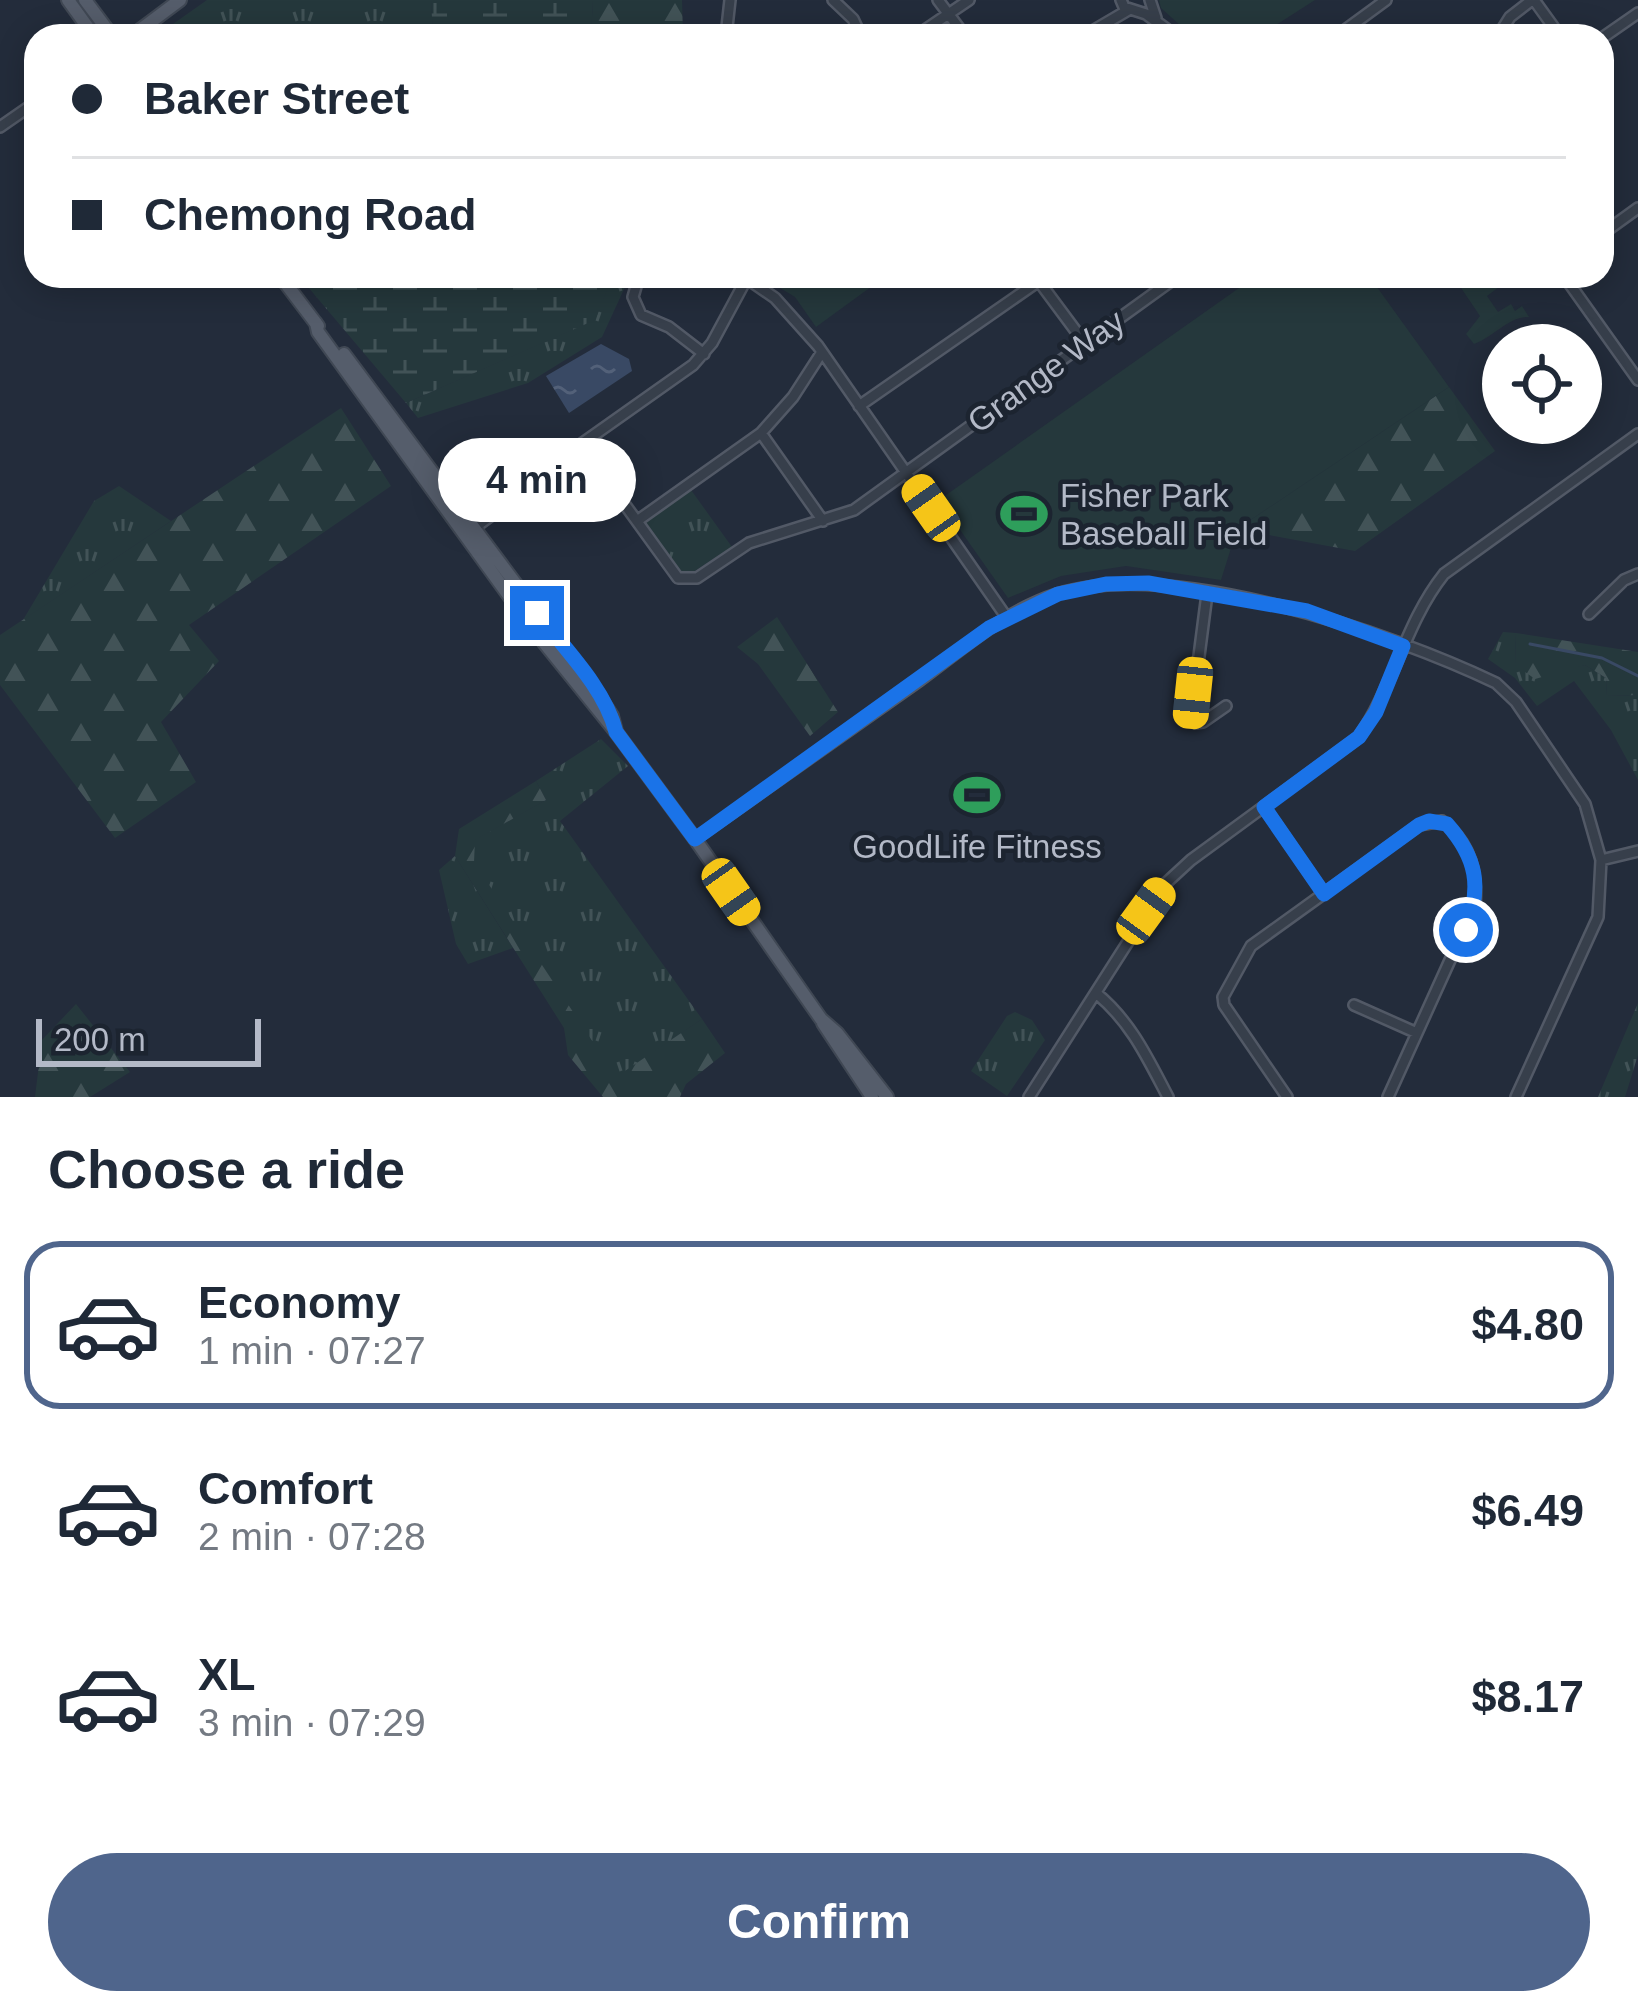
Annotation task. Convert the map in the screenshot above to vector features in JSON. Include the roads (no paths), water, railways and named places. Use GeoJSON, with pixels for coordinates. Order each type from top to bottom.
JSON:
{"type":"FeatureCollection","features":[{"type":"Feature","properties":{"kind":"main road"},"geometry":{"type":"LineString","coordinates":[[148,24],[181,0]]}},
{"type":"Feature","properties":{"kind":"main road"},"geometry":{"type":"LineString","coordinates":[[289,288],[595,690],[616,732],[872,1097]]}},
{"type":"Feature","properties":{"kind":"main road"},"geometry":{"type":"LineString","coordinates":[[821,1019],[887,1097]]}},
{"type":"Feature","properties":{"kind":"street"},"geometry":{"type":"LineString","coordinates":[[833,0],[855,24]]}},
{"type":"Feature","properties":{"kind":"street"},"geometry":{"type":"LineString","coordinates":[[938,0],[957,24]]}},
{"type":"Feature","properties":{"kind":"street"},"geometry":{"type":"LineString","coordinates":[[935,24],[969,0]]}},
{"type":"Feature","properties":{"kind":"street"},"geometry":{"type":"LineString","coordinates":[[1100,24],[1120,0],[1161,24]]}},
{"type":"Feature","properties":{"kind":"street"},"geometry":{"type":"LineString","coordinates":[[1100,24],[1149,0],[1159,22]]}},
{"type":"Feature","properties":{"kind":"street"},"geometry":{"type":"LineString","coordinates":[[1353,24],[1386,0]]}},
{"type":"Feature","properties":{"kind":"street"},"geometry":{"type":"LineString","coordinates":[[1506,24],[1533,0]]}},
{"type":"Feature","properties":{"kind":"street"},"geometry":{"type":"LineString","coordinates":[[636,288],[633,298],[640,315],[669,327],[704,354]]}},
{"type":"Feature","properties":{"kind":"street"},"geometry":{"type":"LineString","coordinates":[[467,526],[535,483],[536,476],[704,354],[741,288]]}},
{"type":"Feature","properties":{"kind":"street"},"geometry":{"type":"LineString","coordinates":[[760,288],[793,315],[822,352],[1007,618]]}},
{"type":"Feature","properties":{"kind":"street"},"geometry":{"type":"LineString","coordinates":[[860,406],[1026,288]]}},
{"type":"Feature","properties":{"kind":"street"},"geometry":{"type":"LineString","coordinates":[[1047,288],[1084,342]]}},
{"type":"Feature","properties":{"kind":"street","name":"Grange Way"},"geometry":{"type":"LineString","coordinates":[[581,444],[678,578],[698,578],[749,543],[854,510],[1161,288]]}},
{"type":"Feature","properties":{"kind":"street"},"geometry":{"type":"LineString","coordinates":[[1573,288],[1638,380]]}},
{"type":"Feature","properties":{"kind":"street"},"geometry":{"type":"LineString","coordinates":[[637,521],[761,433],[793,398],[822,352]]}},
{"type":"Feature","properties":{"kind":"street"},"geometry":{"type":"LineString","coordinates":[[761,433],[824,521]]}},
{"type":"Feature","properties":{"kind":"street"},"geometry":{"type":"LineString","coordinates":[[1030,1097],[1165,884],[1359,737],[1376,712],[1424,599],[1444,574],[1638,434]]}},
{"type":"Feature","properties":{"kind":"street"},"geometry":{"type":"LineString","coordinates":[[1589,614],[1624,580],[1638,574]]}},
{"type":"Feature","properties":{"kind":"street"},"geometry":{"type":"LineString","coordinates":[[695,839],[1007,618],[1058,594],[1106,584],[1148,583],[1307,611],[1496,683],[1516,702],[1585,804],[1600,860],[1598,917],[1516,1097]]}},
{"type":"Feature","properties":{"kind":"street"},"geometry":{"type":"LineString","coordinates":[[1207,594],[1191,718],[1203,722],[1226,706]]}},
{"type":"Feature","properties":{"kind":"street"},"geometry":{"type":"LineString","coordinates":[[1264,807],[1324,894]]}},
{"type":"Feature","properties":{"kind":"street"},"geometry":{"type":"LineString","coordinates":[[1287,1097],[1223,997],[1251,946],[1429,821],[1447,824],[1470,855],[1477,879],[1475,905],[1388,1097]]}},
{"type":"Feature","properties":{"kind":"street"},"geometry":{"type":"LineString","coordinates":[[1600,860],[1638,851]]}},
{"type":"Feature","properties":{"kind":"street"},"geometry":{"type":"LineString","coordinates":[[1096,993],[1123,1016],[1137,1036],[1168,1097]]}},
{"type":"Feature","properties":{"kind":"street"},"geometry":{"type":"LineString","coordinates":[[1354,1005],[1417,1033]]}},
{"type":"Feature","properties":{"kind":"water"},"geometry":{"type":"Polygon","coordinates":[[[601,344],[629,359],[632,371],[569,413],[546,376],[601,344]]]}},
{"type":"Feature","properties":{"kind":"waterway"},"geometry":{"type":"LineString","coordinates":[[1530,644],[1602,658],[1638,676]]}},
{"type":"Feature","properties":{"kind":"place","name":"Fisher Park Baseball Field"},"geometry":{"type":"Point","coordinates":[1024,514]}},
{"type":"Feature","properties":{"kind":"place","name":"GoodLife Fitness"},"geometry":{"type":"Point","coordinates":[977,795]}}]}
